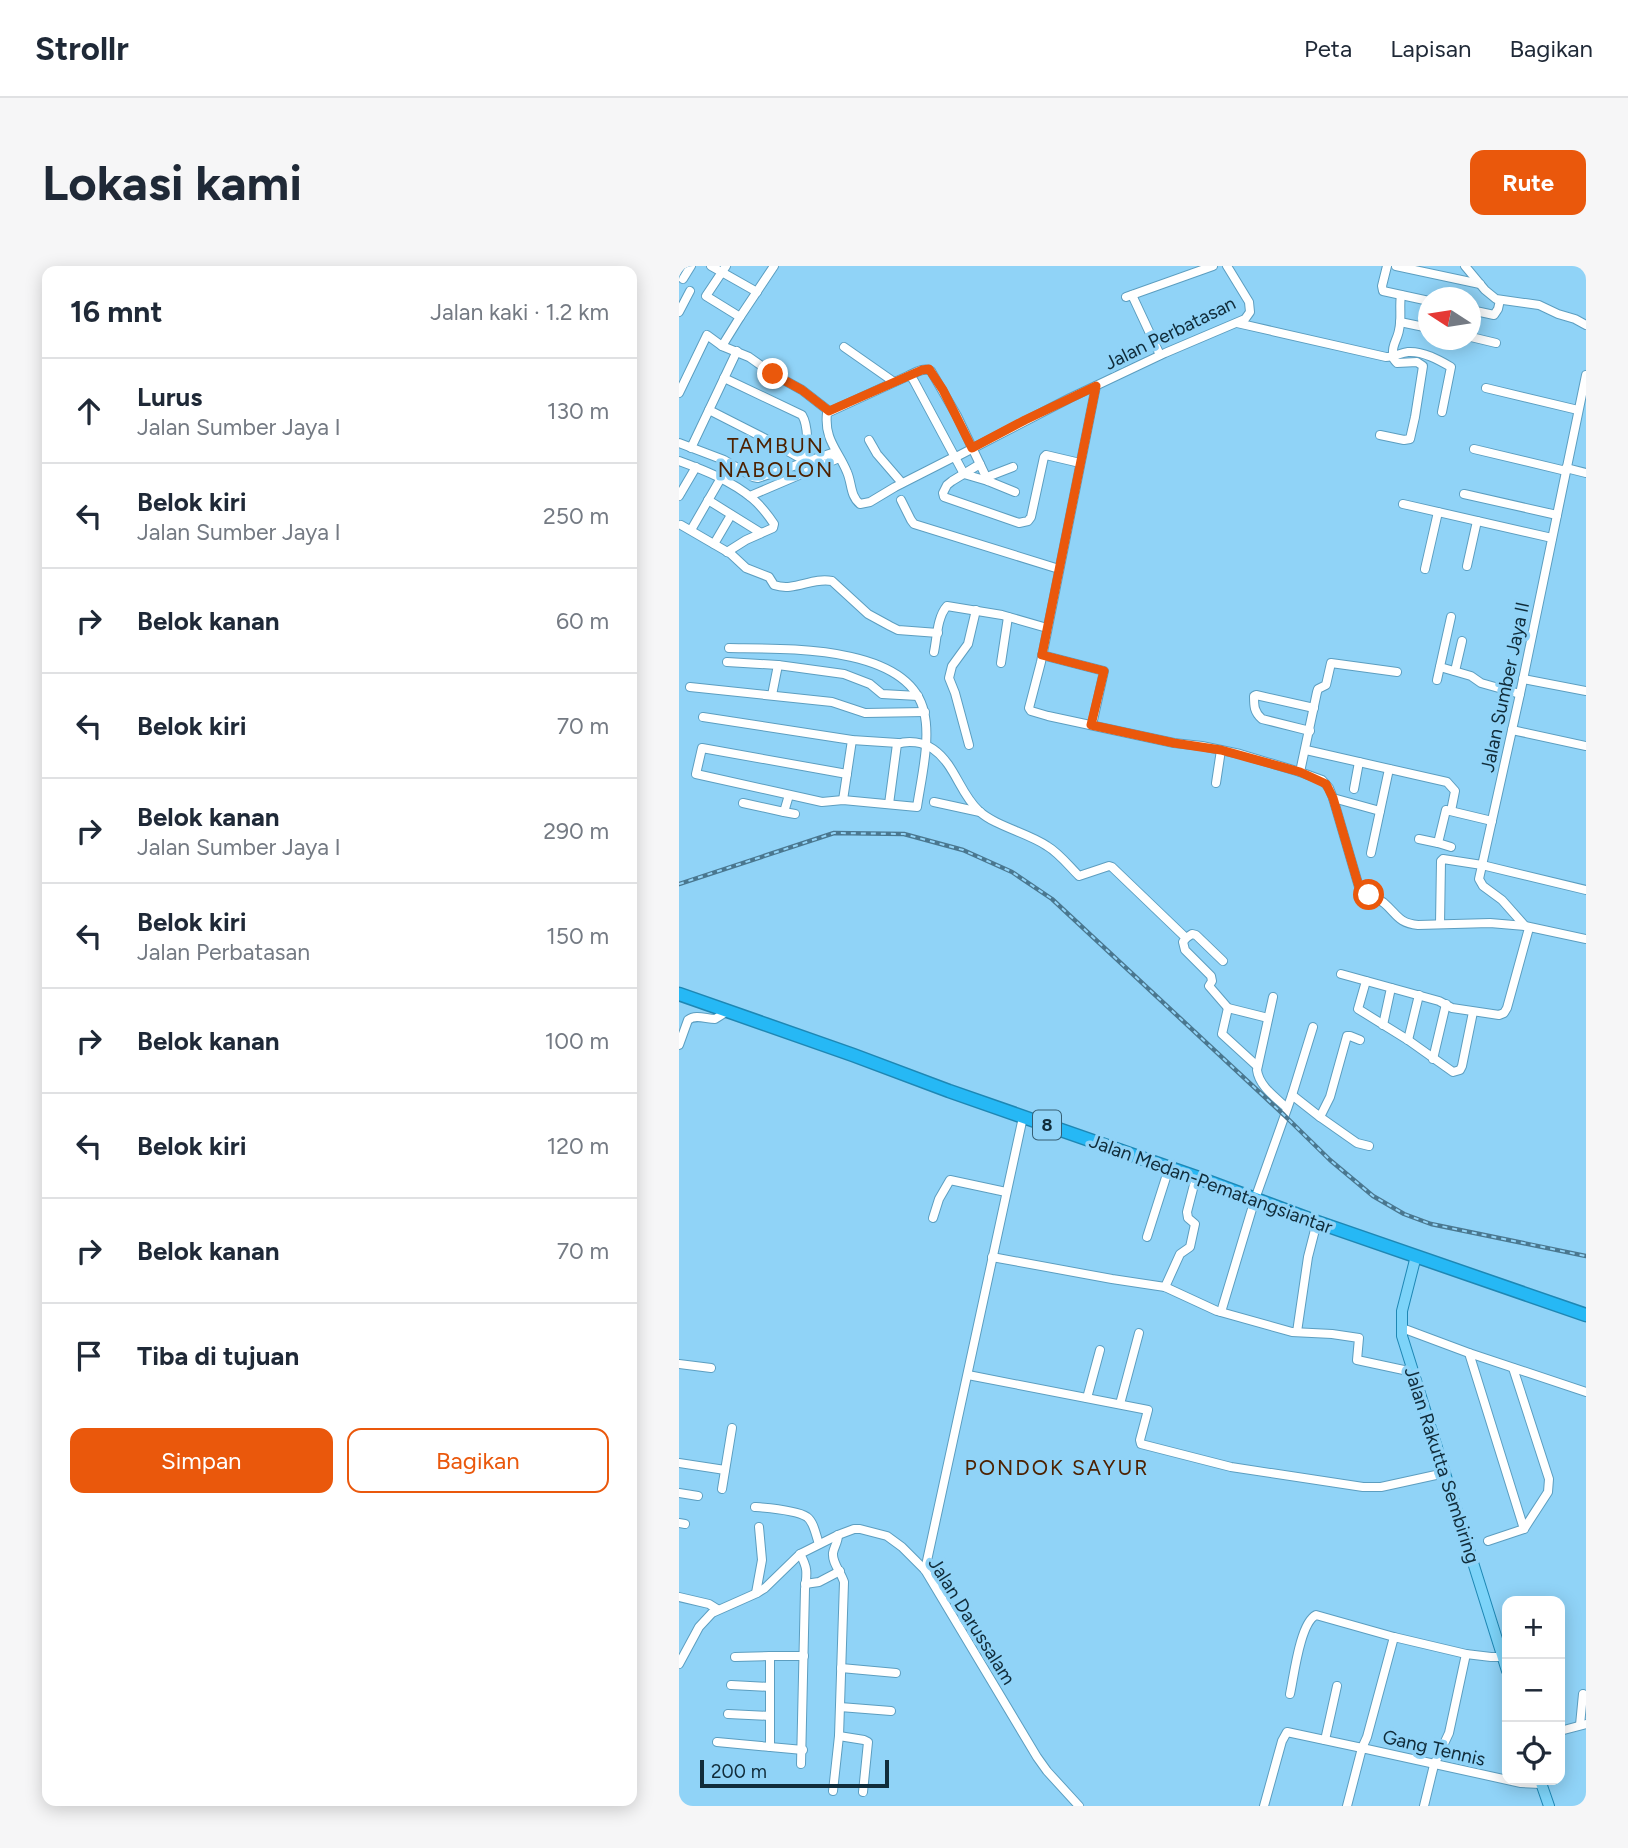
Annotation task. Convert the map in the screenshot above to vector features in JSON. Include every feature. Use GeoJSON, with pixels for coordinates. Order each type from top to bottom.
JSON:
{"type":"FeatureCollection","features":[{"type":"Feature","properties":{"kind":"highway","name":"Jalan Medan-Pematangsiantar"},"geometry":{"type":"LineString","coordinates":[[679,994],[1586,1315]]}},
{"type":"Feature","properties":{"kind":"main road","name":"Jalan Rakutta Sembiring"},"geometry":{"type":"LineString","coordinates":[[1416,1256],[1402,1311],[1402,1336],[1502,1654]]}},
{"type":"Feature","properties":{"kind":"main road"},"geometry":{"type":"LineString","coordinates":[[1541,1785],[1549,1806]]}},
{"type":"Feature","properties":{"kind":"street"},"geometry":{"type":"LineString","coordinates":[[683,279],[691,266]]}},
{"type":"Feature","properties":{"kind":"street"},"geometry":{"type":"LineString","coordinates":[[711,266],[724,269],[757,292]]}},
{"type":"Feature","properties":{"kind":"street"},"geometry":{"type":"LineString","coordinates":[[722,346],[774,266]]}},
{"type":"Feature","properties":{"kind":"street"},"geometry":{"type":"LineString","coordinates":[[1160,355],[1129,296],[1213,266]]}},
{"type":"Feature","properties":{"kind":"street","name":"Jalan Perbatasan"},"geometry":{"type":"LineString","coordinates":[[837,455],[847,471],[854,498],[860,504],[870,502],[1025,420],[1160,355],[1237,323],[1248,315],[1250,307],[1227,266]]}},
{"type":"Feature","properties":{"kind":"street"},"geometry":{"type":"LineString","coordinates":[[1387,266],[1382,289],[1418,299]]}},
{"type":"Feature","properties":{"kind":"street"},"geometry":{"type":"LineString","coordinates":[[1396,266],[1480,284]]}},
{"type":"Feature","properties":{"kind":"street"},"geometry":{"type":"LineString","coordinates":[[1465,266],[1492,296],[1500,300],[1539,304],[1586,325]]}},
{"type":"Feature","properties":{"kind":"street"},"geometry":{"type":"LineString","coordinates":[[724,269],[706,296],[740,317]]}},
{"type":"Feature","properties":{"kind":"street"},"geometry":{"type":"LineString","coordinates":[[679,312],[690,291]]}},
{"type":"Feature","properties":{"kind":"street"},"geometry":{"type":"LineString","coordinates":[[1380,435],[1410,439],[1423,366],[1417,362],[1397,363],[1393,357],[1393,346],[1399,334],[1401,295]]}},
{"type":"Feature","properties":{"kind":"street"},"geometry":{"type":"LineString","coordinates":[[1481,312],[1494,315],[1500,300]]}},
{"type":"Feature","properties":{"kind":"street"},"geometry":{"type":"LineString","coordinates":[[1400,322],[1418,326]]}},
{"type":"Feature","properties":{"kind":"street"},"geometry":{"type":"LineString","coordinates":[[1237,323],[1386,357],[1407,352],[1441,361],[1451,367],[1442,412]]}},
{"type":"Feature","properties":{"kind":"street"},"geometry":{"type":"LineString","coordinates":[[679,393],[706,335],[722,346],[749,357],[802,390],[829,411]]}},
{"type":"Feature","properties":{"kind":"street"},"geometry":{"type":"LineString","coordinates":[[1481,339],[1496,343]]}},
{"type":"Feature","properties":{"kind":"street"},"geometry":{"type":"LineString","coordinates":[[844,348],[894,382]]}},
{"type":"Feature","properties":{"kind":"street"},"geometry":{"type":"LineString","coordinates":[[691,448],[737,351]]}},
{"type":"Feature","properties":{"kind":"street"},"geometry":{"type":"LineString","coordinates":[[837,455],[827,429],[826,417],[829,411],[929,369],[988,479]]}},
{"type":"Feature","properties":{"kind":"street"},"geometry":{"type":"LineString","coordinates":[[910,375],[964,474],[988,479],[1016,492]]}},
{"type":"Feature","properties":{"kind":"street","name":"Jalan Sumber Jaya II"},"geometry":{"type":"LineString","coordinates":[[1482,865],[1513,730],[1586,375]]}},
{"type":"Feature","properties":{"kind":"street"},"geometry":{"type":"LineString","coordinates":[[724,378],[803,417],[805,461]]}},
{"type":"Feature","properties":{"kind":"street"},"geometry":{"type":"LineString","coordinates":[[1096,386],[1029,708],[1031,711],[1174,743],[1221,750],[1300,772],[1326,784],[1333,798],[1360,890],[1382,901],[1398,918],[1409,924],[1490,923],[1527,927],[1586,939]]}},
{"type":"Feature","properties":{"kind":"street"},"geometry":{"type":"LineString","coordinates":[[1486,388],[1579,410]]}},
{"type":"Feature","properties":{"kind":"street"},"geometry":{"type":"LineString","coordinates":[[709,410],[805,461]]}},
{"type":"Feature","properties":{"kind":"street"},"geometry":{"type":"LineString","coordinates":[[869,440],[877,454],[902,483]]}},
{"type":"Feature","properties":{"kind":"street"},"geometry":{"type":"LineString","coordinates":[[679,443],[725,460],[758,478],[805,461],[837,455]]}},
{"type":"Feature","properties":{"kind":"street"},"geometry":{"type":"LineString","coordinates":[[1474,449],[1586,472]]}},
{"type":"Feature","properties":{"kind":"street"},"geometry":{"type":"LineString","coordinates":[[980,464],[947,485],[944,497],[1011,521],[1024,523],[1031,517],[1044,457],[1050,454],[1080,463]]}},
{"type":"Feature","properties":{"kind":"street"},"geometry":{"type":"LineString","coordinates":[[750,496],[837,455]]}},
{"type":"Feature","properties":{"kind":"street"},"geometry":{"type":"LineString","coordinates":[[679,461],[721,478],[750,496],[774,524],[773,528],[726,551]]}},
{"type":"Feature","properties":{"kind":"street"},"geometry":{"type":"LineString","coordinates":[[679,496],[696,467]]}},
{"type":"Feature","properties":{"kind":"street"},"geometry":{"type":"LineString","coordinates":[[988,479],[1013,467]]}},
{"type":"Feature","properties":{"kind":"street"},"geometry":{"type":"LineString","coordinates":[[691,530],[721,478]]}},
{"type":"Feature","properties":{"kind":"street"},"geometry":{"type":"LineString","coordinates":[[1464,494],[1557,515]]}},
{"type":"Feature","properties":{"kind":"street"},"geometry":{"type":"LineString","coordinates":[[708,500],[761,533]]}},
{"type":"Feature","properties":{"kind":"street"},"geometry":{"type":"LineString","coordinates":[[901,500],[914,524],[1059,569]]}},
{"type":"Feature","properties":{"kind":"street"},"geometry":{"type":"LineString","coordinates":[[1403,504],[1552,537]]}},
{"type":"Feature","properties":{"kind":"street"},"geometry":{"type":"LineString","coordinates":[[1425,569],[1438,512]]}},
{"type":"Feature","properties":{"kind":"street"},"geometry":{"type":"LineString","coordinates":[[715,544],[731,515]]}},
{"type":"Feature","properties":{"kind":"street"},"geometry":{"type":"LineString","coordinates":[[1467,566],[1477,521]]}},
{"type":"Feature","properties":{"kind":"street"},"geometry":{"type":"LineString","coordinates":[[681,525],[726,551],[746,568],[769,577],[774,585],[793,588],[827,579],[867,614],[898,630],[938,633]]}},
{"type":"Feature","properties":{"kind":"street"},"geometry":{"type":"LineString","coordinates":[[934,652],[941,615],[947,606],[1008,617],[1047,628]]}},
{"type":"Feature","properties":{"kind":"street"},"geometry":{"type":"LineString","coordinates":[[969,745],[949,674],[956,659],[968,644],[975,610]]}},
{"type":"Feature","properties":{"kind":"street"},"geometry":{"type":"LineString","coordinates":[[1001,663],[1008,617]]}},
{"type":"Feature","properties":{"kind":"street"},"geometry":{"type":"LineString","coordinates":[[1437,680],[1451,617]]}},
{"type":"Feature","properties":{"kind":"street"},"geometry":{"type":"LineString","coordinates":[[1455,671],[1462,641]]}},
{"type":"Feature","properties":{"kind":"street"},"geometry":{"type":"LineString","coordinates":[[729,648],[796,649],[855,656],[893,672],[915,689],[925,712],[926,745],[917,807],[843,800],[822,802],[696,774],[702,748],[847,774]]}},
{"type":"Feature","properties":{"kind":"street"},"geometry":{"type":"LineString","coordinates":[[1042,655],[1104,671],[1091,725]]}},
{"type":"Feature","properties":{"kind":"street"},"geometry":{"type":"LineString","coordinates":[[727,662],[778,665],[843,674],[870,684],[882,694],[918,696]]}},
{"type":"Feature","properties":{"kind":"street"},"geometry":{"type":"LineString","coordinates":[[1300,772],[1318,689],[1326,685],[1331,663],[1397,673]]}},
{"type":"Feature","properties":{"kind":"street"},"geometry":{"type":"LineString","coordinates":[[772,695],[778,665]]}},
{"type":"Feature","properties":{"kind":"street"},"geometry":{"type":"LineString","coordinates":[[1440,667],[1520,694]]}},
{"type":"Feature","properties":{"kind":"street"},"geometry":{"type":"LineString","coordinates":[[1523,679],[1586,691]]}},
{"type":"Feature","properties":{"kind":"street"},"geometry":{"type":"LineString","coordinates":[[690,687],[832,702],[865,713],[925,712]]}},
{"type":"Feature","properties":{"kind":"street"},"geometry":{"type":"LineString","coordinates":[[1310,731],[1262,719],[1254,708],[1254,696],[1314,708]]}},
{"type":"Feature","properties":{"kind":"street"},"geometry":{"type":"LineString","coordinates":[[703,717],[852,740],[926,745],[938,752],[980,812]]}},
{"type":"Feature","properties":{"kind":"street"},"geometry":{"type":"LineString","coordinates":[[1513,730],[1586,746]]}},
{"type":"Feature","properties":{"kind":"street"},"geometry":{"type":"LineString","coordinates":[[843,800],[852,740]]}},
{"type":"Feature","properties":{"kind":"street"},"geometry":{"type":"LineString","coordinates":[[890,804],[898,743]]}},
{"type":"Feature","properties":{"kind":"street"},"geometry":{"type":"LineString","coordinates":[[1216,783],[1221,750]]}},
{"type":"Feature","properties":{"kind":"street"},"geometry":{"type":"LineString","coordinates":[[1306,750],[1447,782],[1455,791],[1451,811]]}},
{"type":"Feature","properties":{"kind":"street"},"geometry":{"type":"LineString","coordinates":[[1354,789],[1359,762]]}},
{"type":"Feature","properties":{"kind":"street"},"geometry":{"type":"LineString","coordinates":[[1371,853],[1389,769]]}},
{"type":"Feature","properties":{"kind":"street"},"geometry":{"type":"LineString","coordinates":[[784,812],[789,795]]}},
{"type":"Feature","properties":{"kind":"street"},"geometry":{"type":"LineString","coordinates":[[1333,798],[1380,810]]}},
{"type":"Feature","properties":{"kind":"street"},"geometry":{"type":"LineString","coordinates":[[934,802],[980,812],[1048,846],[1079,876],[1111,866],[1186,938]]}},
{"type":"Feature","properties":{"kind":"street"},"geometry":{"type":"LineString","coordinates":[[743,803],[795,814]]}},
{"type":"Feature","properties":{"kind":"street"},"geometry":{"type":"LineString","coordinates":[[1438,843],[1447,810],[1492,821]]}},
{"type":"Feature","properties":{"kind":"street"},"geometry":{"type":"LineString","coordinates":[[1419,839],[1451,847]]}},
{"type":"Feature","properties":{"kind":"street"},"geometry":{"type":"LineString","coordinates":[[1440,924],[1441,860],[1482,865],[1586,890]]}},
{"type":"Feature","properties":{"kind":"street"},"geometry":{"type":"LineString","coordinates":[[1482,865],[1480,883],[1502,900],[1527,927]]}},
{"type":"Feature","properties":{"kind":"street"},"geometry":{"type":"LineString","coordinates":[[1341,974],[1419,995],[1452,1008],[1499,1015],[1507,1008],[1527,927]]}},
{"type":"Feature","properties":{"kind":"street"},"geometry":{"type":"LineString","coordinates":[[1223,961],[1195,934],[1186,938],[1185,950],[1211,976],[1209,986],[1228,1008],[1268,1018]]}},
{"type":"Feature","properties":{"kind":"street"},"geometry":{"type":"LineString","coordinates":[[1366,981],[1358,1009],[1453,1072],[1460,1070],[1473,1012]]}},
{"type":"Feature","properties":{"kind":"street"},"geometry":{"type":"LineString","coordinates":[[1383,1025],[1391,988]]}},
{"type":"Feature","properties":{"kind":"street"},"geometry":{"type":"LineString","coordinates":[[1408,1040],[1419,995]]}},
{"type":"Feature","properties":{"kind":"street"},"geometry":{"type":"LineString","coordinates":[[1273,997],[1257,1066],[1258,1077],[1287,1108]]}},
{"type":"Feature","properties":{"kind":"street"},"geometry":{"type":"LineString","coordinates":[[1433,1059],[1446,1004]]}},
{"type":"Feature","properties":{"kind":"street"},"geometry":{"type":"LineString","coordinates":[[1228,1008],[1223,1036],[1257,1066]]}},
{"type":"Feature","properties":{"kind":"street"},"geometry":{"type":"LineString","coordinates":[[679,1045],[688,1020],[694,1016],[715,1019],[726,1012]]}},
{"type":"Feature","properties":{"kind":"street"},"geometry":{"type":"LineString","coordinates":[[1221,1312],[1255,1199],[1313,1027]]}},
{"type":"Feature","properties":{"kind":"street"},"geometry":{"type":"LineString","coordinates":[[1320,1117],[1330,1097],[1347,1036],[1360,1040]]}},
{"type":"Feature","properties":{"kind":"street"},"geometry":{"type":"LineString","coordinates":[[1292,1095],[1357,1143],[1369,1146]]}},
{"type":"Feature","properties":{"kind":"street"},"geometry":{"type":"LineString","coordinates":[[925,1570],[1023,1117]]}},
{"type":"Feature","properties":{"kind":"street"},"geometry":{"type":"LineString","coordinates":[[1147,1237],[1169,1168]]}},
{"type":"Feature","properties":{"kind":"street"},"geometry":{"type":"LineString","coordinates":[[1165,1287],[1180,1254],[1192,1245],[1195,1224],[1188,1218],[1187,1212],[1196,1177]]}},
{"type":"Feature","properties":{"kind":"street"},"geometry":{"type":"LineString","coordinates":[[933,1218],[939,1199],[950,1180],[1006,1192]]}},
{"type":"Feature","properties":{"kind":"street"},"geometry":{"type":"LineString","coordinates":[[1297,1332],[1308,1257],[1317,1222]]}},
{"type":"Feature","properties":{"kind":"street"},"geometry":{"type":"LineString","coordinates":[[992,1257],[1165,1287],[1221,1312],[1297,1332],[1359,1338],[1357,1360],[1413,1372]]}},
{"type":"Feature","properties":{"kind":"street"},"geometry":{"type":"LineString","coordinates":[[1402,1328],[1586,1392]]}},
{"type":"Feature","properties":{"kind":"street"},"geometry":{"type":"LineString","coordinates":[[1120,1404],[1139,1333]]}},
{"type":"Feature","properties":{"kind":"street"},"geometry":{"type":"LineString","coordinates":[[1087,1398],[1100,1350]]}},
{"type":"Feature","properties":{"kind":"street"},"geometry":{"type":"LineString","coordinates":[[1469,1353],[1524,1529]]}},
{"type":"Feature","properties":{"kind":"street"},"geometry":{"type":"LineString","coordinates":[[679,1364],[711,1368]]}},
{"type":"Feature","properties":{"kind":"street"},"geometry":{"type":"LineString","coordinates":[[1487,1541],[1524,1529],[1548,1492],[1549,1486],[1513,1368]]}},
{"type":"Feature","properties":{"kind":"street"},"geometry":{"type":"LineString","coordinates":[[968,1375],[1149,1410],[1140,1440],[1144,1446],[1231,1467],[1363,1487],[1381,1487],[1445,1474]]}},
{"type":"Feature","properties":{"kind":"street"},"geometry":{"type":"LineString","coordinates":[[722,1489],[732,1428]]}},
{"type":"Feature","properties":{"kind":"street"},"geometry":{"type":"LineString","coordinates":[[679,1463],[725,1471]]}},
{"type":"Feature","properties":{"kind":"street"},"geometry":{"type":"LineString","coordinates":[[679,1493],[698,1496]]}},
{"type":"Feature","properties":{"kind":"street"},"geometry":{"type":"LineString","coordinates":[[755,1507],[807,1517],[819,1544]]}},
{"type":"Feature","properties":{"kind":"street"},"geometry":{"type":"LineString","coordinates":[[755,1593],[762,1553],[759,1527]]}},
{"type":"Feature","properties":{"kind":"street","name":"Jalan Darussalam"},"geometry":{"type":"LineString","coordinates":[[679,1664],[699,1627],[717,1609],[765,1588],[800,1553],[854,1529],[887,1536],[925,1570],[1037,1757],[1079,1806]]}},
{"type":"Feature","properties":{"kind":"street"},"geometry":{"type":"LineString","coordinates":[[833,1791],[839,1736],[843,1582],[833,1556],[838,1535]]}},
{"type":"Feature","properties":{"kind":"street"},"geometry":{"type":"LineString","coordinates":[[800,1553],[807,1569],[801,1763]]}},
{"type":"Feature","properties":{"kind":"street"},"geometry":{"type":"LineString","coordinates":[[805,1584],[819,1582],[840,1571]]}},
{"type":"Feature","properties":{"kind":"street"},"geometry":{"type":"LineString","coordinates":[[681,1597],[709,1604],[717,1609]]}},
{"type":"Feature","properties":{"kind":"street"},"geometry":{"type":"LineString","coordinates":[[1290,1694],[1300,1646],[1311,1617],[1322,1616],[1466,1654],[1502,1657]]}},
{"type":"Feature","properties":{"kind":"street"},"geometry":{"type":"LineString","coordinates":[[1347,1806],[1394,1637]]}},
{"type":"Feature","properties":{"kind":"street"},"geometry":{"type":"LineString","coordinates":[[1424,1806],[1434,1765],[1449,1733],[1466,1654]]}},
{"type":"Feature","properties":{"kind":"street"},"geometry":{"type":"LineString","coordinates":[[770,1656],[770,1747]]}},
{"type":"Feature","properties":{"kind":"street"},"geometry":{"type":"LineString","coordinates":[[735,1657],[804,1656]]}},
{"type":"Feature","properties":{"kind":"street"},"geometry":{"type":"LineString","coordinates":[[841,1668],[896,1674]]}},
{"type":"Feature","properties":{"kind":"street"},"geometry":{"type":"LineString","coordinates":[[731,1685],[770,1687]]}},
{"type":"Feature","properties":{"kind":"street"},"geometry":{"type":"LineString","coordinates":[[1325,1740],[1337,1686]]}},
{"type":"Feature","properties":{"kind":"street"},"geometry":{"type":"LineString","coordinates":[[1565,1729],[1583,1724],[1583,1694]]}},
{"type":"Feature","properties":{"kind":"street"},"geometry":{"type":"LineString","coordinates":[[840,1707],[891,1711]]}},
{"type":"Feature","properties":{"kind":"street"},"geometry":{"type":"LineString","coordinates":[[728,1714],[770,1716]]}},
{"type":"Feature","properties":{"kind":"street","name":"Gang Tennis"},"geometry":{"type":"LineString","coordinates":[[1264,1806],[1285,1733],[1289,1732],[1502,1779]]}},
{"type":"Feature","properties":{"kind":"street"},"geometry":{"type":"LineString","coordinates":[[839,1736],[868,1742],[863,1793]]}},
{"type":"Feature","properties":{"kind":"street"},"geometry":{"type":"LineString","coordinates":[[717,1742],[803,1749]]}},
{"type":"Feature","properties":{"kind":"railway"},"geometry":{"type":"LineString","coordinates":[[679,884],[834,833],[904,834],[963,850],[1012,872],[1052,899],[1330,1160],[1373,1196],[1404,1214],[1431,1224],[1586,1256]]}},
{"type":"Feature","properties":{"kind":"district","name":"TAMBUN NABOLON"},"geometry":{"type":"Point","coordinates":[776,457]}},
{"type":"Feature","properties":{"kind":"district","name":"PONDOK SAYUR"},"geometry":{"type":"Point","coordinates":[1057,1467]}},
{"type":"Feature","properties":{"kind":"route"},"geometry":{"type":"LineString","coordinates":[[773,374],[802,390],[829,411],[929,369],[943,390],[972,448],[1096,386],[1042,655],[1104,671],[1091,725],[1221,750],[1322,780],[1333,798],[1360,890],[1369,895]]}}]}
